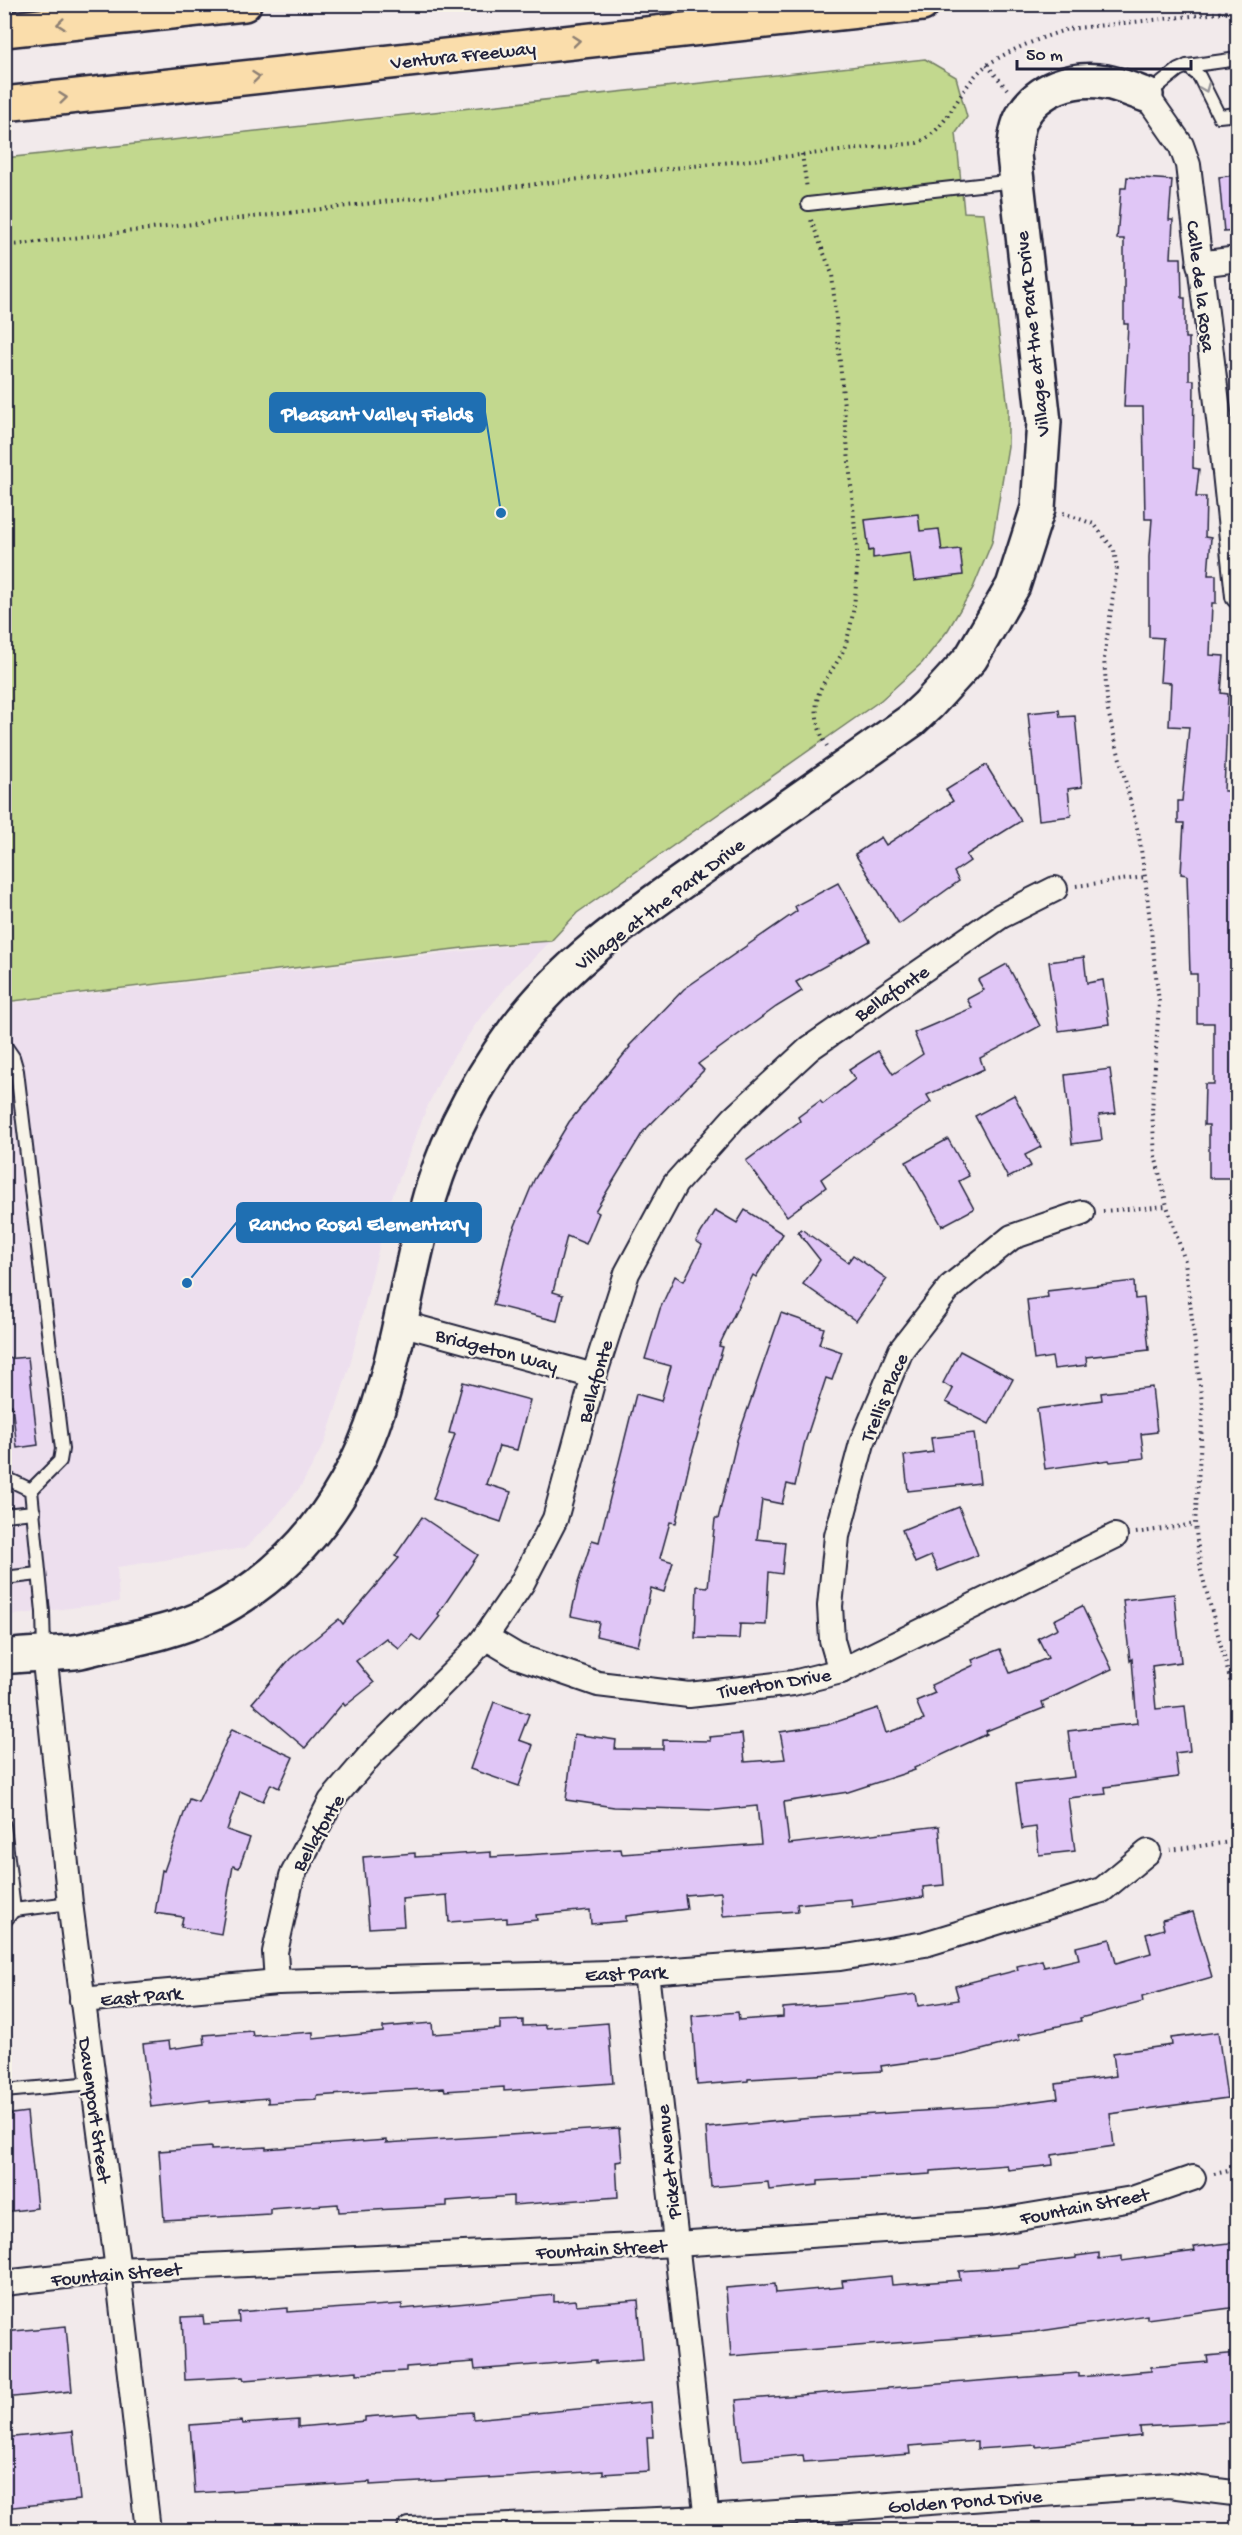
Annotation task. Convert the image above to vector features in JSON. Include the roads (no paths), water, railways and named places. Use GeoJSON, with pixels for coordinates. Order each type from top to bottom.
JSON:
{"type":"FeatureCollection","features":[{"type":"Feature","properties":{"kind":"highway"},"geometry":{"type":"LineString","coordinates":[[4,30],[244,4]]}},
{"type":"Feature","properties":{"kind":"highway","name":"Ventura Freeway"},"geometry":{"type":"LineString","coordinates":[[4,104],[922,4]]}},
{"type":"Feature","properties":{"kind":"street","name":"Village at the Park Drive"},"geometry":{"type":"LineString","coordinates":[[4,1657],[44,1652],[77,1652],[150,1636],[207,1616],[260,1585],[306,1542],[345,1486],[378,1410],[424,1217],[441,1164],[459,1121],[486,1073],[516,1028],[549,990],[586,954],[662,896],[920,712],[970,658],[1013,586],[1038,508],[1044,422],[1015,181],[1016,136],[1022,118],[1020,95],[1085,80],[1107,82],[1146,95]]}},
{"type":"Feature","properties":{"kind":"street","name":"Calle de la Rosa"},"geometry":{"type":"LineString","coordinates":[[1146,95],[1181,145],[1188,165],[1198,264],[1230,443],[1238,596]]}},
{"type":"Feature","properties":{"kind":"street"},"geometry":{"type":"LineString","coordinates":[[1198,264],[1238,259]]}},
{"type":"Feature","properties":{"kind":"street","name":"Bellafonte"},"geometry":{"type":"LineString","coordinates":[[277,1982],[275,1952],[292,1876],[331,1801],[373,1752],[468,1658],[485,1637],[522,1583],[555,1519],[594,1376],[627,1273],[675,1184],[734,1118],[810,1048],[1001,916],[1055,889]]}},
{"type":"Feature","properties":{"kind":"street","name":"Trellis Place"},"geometry":{"type":"LineString","coordinates":[[842,1671],[832,1640],[830,1606],[837,1536],[862,1443],[902,1350],[950,1287],[1012,1237],[1082,1213]]}},
{"type":"Feature","properties":{"kind":"street","name":"Bridgeton Way"},"geometry":{"type":"LineString","coordinates":[[400,1323],[594,1376]]}},
{"type":"Feature","properties":{"kind":"street","name":"Tiverton Drive"},"geometry":{"type":"LineString","coordinates":[[485,1637],[517,1656],[598,1684],[689,1695],[793,1683],[842,1671],[1114,1536]]}},
{"type":"Feature","properties":{"kind":"street","name":"Davenport Street"},"geometry":{"type":"LineString","coordinates":[[44,1652],[70,1903],[118,2270],[148,2530]]}},
{"type":"Feature","properties":{"kind":"street","name":"East Park"},"geometry":{"type":"LineString","coordinates":[[82,2000],[277,1982],[646,1972],[840,1958],[925,1944],[1102,1890],[1148,1852]]}},
{"type":"Feature","properties":{"kind":"street","name":"Picket Avenue"},"geometry":{"type":"LineString","coordinates":[[646,1972],[708,2524]]}},
{"type":"Feature","properties":{"kind":"street","name":"Fountain Street"},"geometry":{"type":"LineString","coordinates":[[4,2283],[118,2270],[676,2244],[988,2223],[1132,2199],[1193,2178]]}},
{"type":"Feature","properties":{"kind":"street","name":"Golden Pond Drive"},"geometry":{"type":"LineString","coordinates":[[410,2530],[708,2524],[1169,2485],[1233,2493]]}},
{"type":"Feature","properties":{"kind":"lane"},"geometry":{"type":"LineString","coordinates":[[1146,95],[1178,70],[1188,66],[1238,59]]}},
{"type":"Feature","properties":{"kind":"lane"},"geometry":{"type":"LineString","coordinates":[[1188,66],[1200,76],[1219,116],[1238,114]]}},
{"type":"Feature","properties":{"kind":"lane"},"geometry":{"type":"LineString","coordinates":[[808,204],[1015,181]]}},
{"type":"Feature","properties":{"kind":"lane"},"geometry":{"type":"LineString","coordinates":[[4,1044],[13,1057],[17,1071],[62,1449],[60,1461],[31,1490]]}},
{"type":"Feature","properties":{"kind":"lane"},"geometry":{"type":"LineString","coordinates":[[4,1481],[10,1480],[31,1490]]}},
{"type":"Feature","properties":{"kind":"lane"},"geometry":{"type":"LineString","coordinates":[[31,1490],[44,1652]]}},
{"type":"Feature","properties":{"kind":"lane"},"geometry":{"type":"LineString","coordinates":[[4,1515],[34,1512]]}},
{"type":"Feature","properties":{"kind":"lane"},"geometry":{"type":"LineString","coordinates":[[4,1578],[38,1574]]}},
{"type":"Feature","properties":{"kind":"lane"},"geometry":{"type":"LineString","coordinates":[[4,1825],[14,1910]]}},
{"type":"Feature","properties":{"kind":"lane"},"geometry":{"type":"LineString","coordinates":[[4,1922],[14,1910],[70,1903]]}},
{"type":"Feature","properties":{"kind":"lane"},"geometry":{"type":"LineString","coordinates":[[4,2091],[93,2083]]}},
{"type":"Feature","properties":{"kind":"place","name":"Pleasant Valley Fields"},"geometry":{"type":"Point","coordinates":[501,513]}},
{"type":"Feature","properties":{"kind":"place","name":"Rancho Rosal Elementary"},"geometry":{"type":"Point","coordinates":[187,1283]}}]}
